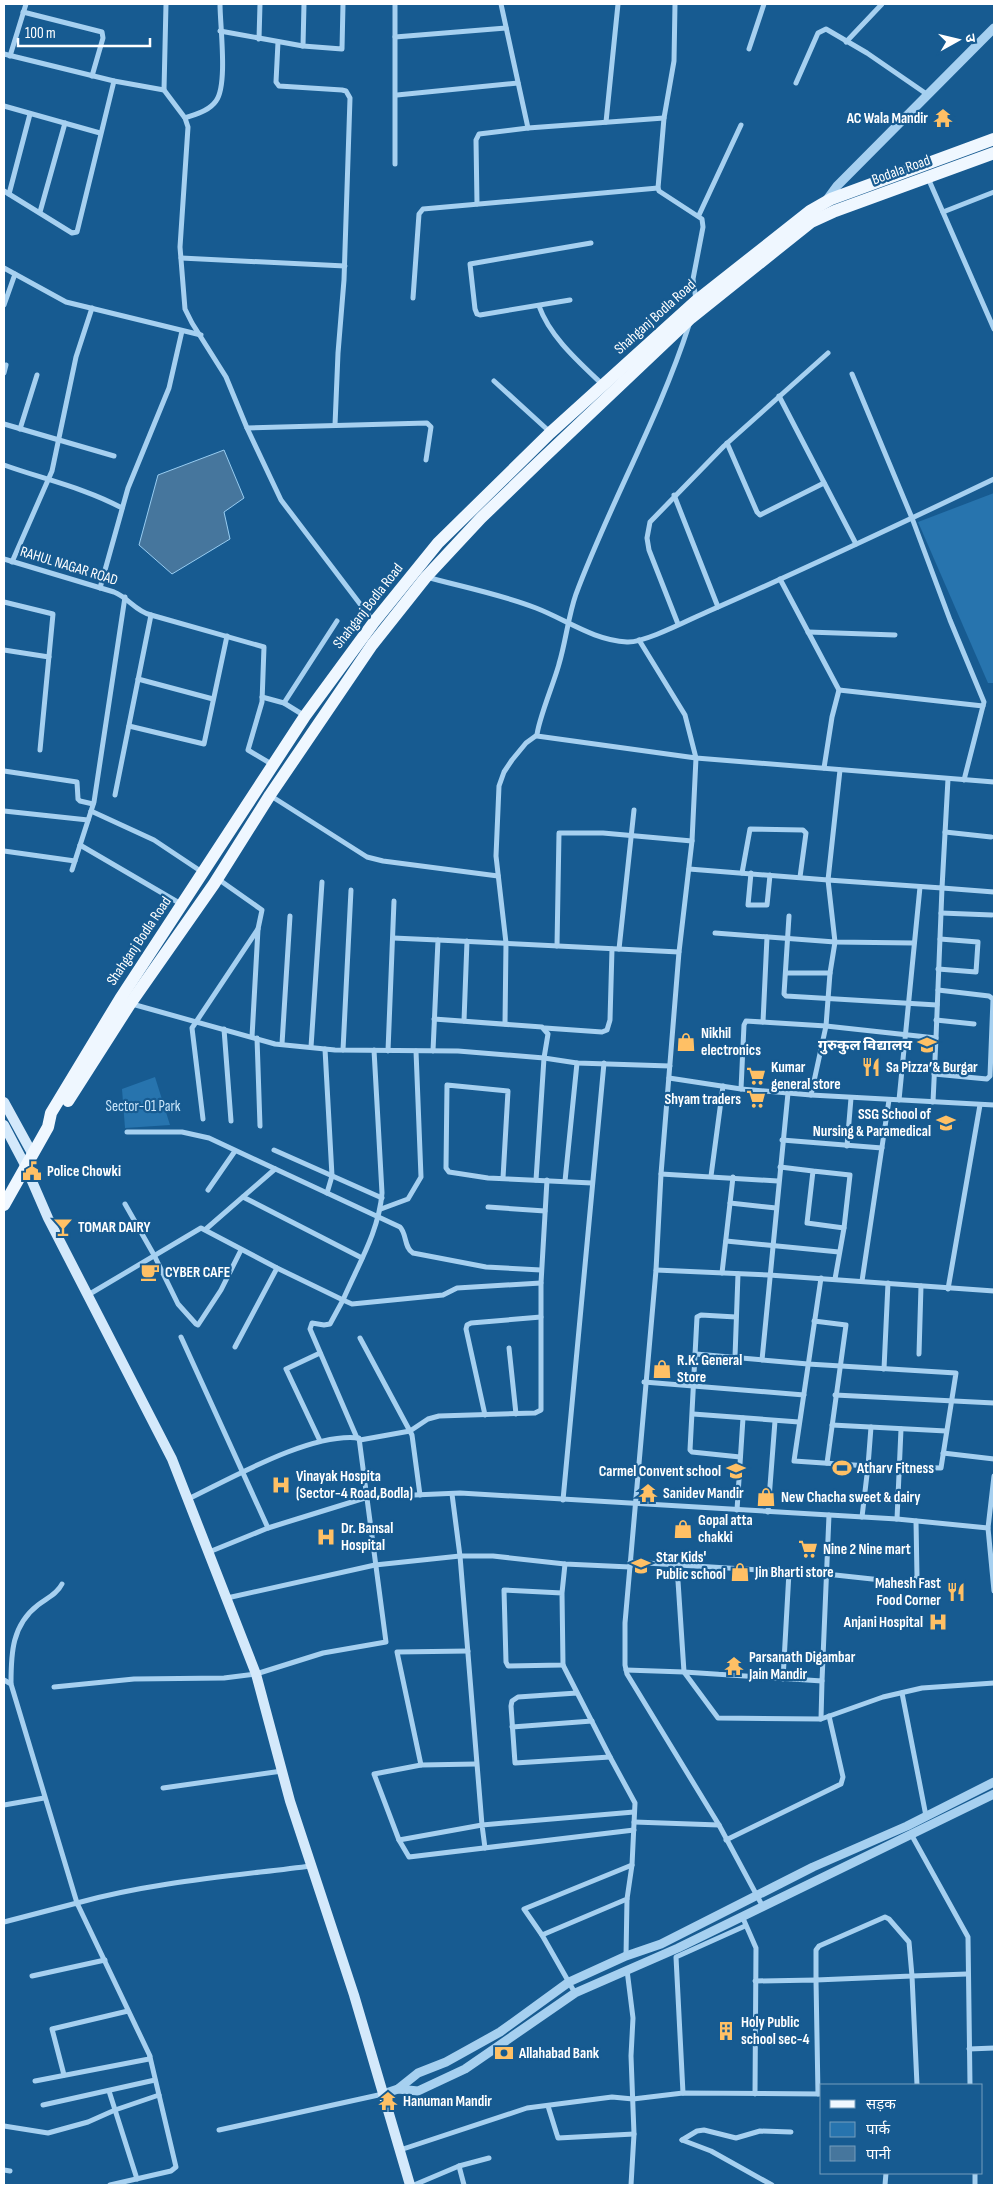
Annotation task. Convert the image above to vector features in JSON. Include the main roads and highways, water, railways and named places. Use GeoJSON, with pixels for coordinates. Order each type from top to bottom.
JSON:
{"type":"FeatureCollection","features":[{"type":"Feature","properties":{"kind":"main road","name":"Bodala Road"},"geometry":{"type":"LineString","coordinates":[[818,217],[994,139]]}},
{"type":"Feature","properties":{"kind":"main road","name":"Bodala Road"},"geometry":{"type":"LineString","coordinates":[[826,201],[925,171],[994,153]]}},
{"type":"Feature","properties":{"kind":"main road","name":"Shahganj Bodla Road"},"geometry":{"type":"LineString","coordinates":[[4,1205],[48,1127],[51,1113],[125,1001],[182,905],[305,716],[374,622],[438,543],[550,433],[604,385],[826,201]]}},
{"type":"Feature","properties":{"kind":"main road","name":"Shahganj Bodla Road"},"geometry":{"type":"LineString","coordinates":[[125,1001],[217,879],[270,795],[372,645],[426,577],[481,518],[692,318],[699,305],[818,217]]}},
{"type":"Feature","properties":{"kind":"main road"},"geometry":{"type":"LineString","coordinates":[[227,837],[239,844]]}},
{"type":"Feature","properties":{"kind":"main road"},"geometry":{"type":"LineString","coordinates":[[4,1102],[32,1153]]}},
{"type":"Feature","properties":{"kind":"main road"},"geometry":{"type":"LineString","coordinates":[[4,1125],[26,1165],[48,1218],[172,1459],[227,1598],[256,1674],[290,1801],[354,1995],[410,2185]]}},
{"type":"Feature","properties":{"kind":"water"},"geometry":{"type":"Polygon","coordinates":[[[224,450],[244,498],[224,512],[230,539],[172,574],[139,545],[158,475],[224,450]]]}},
{"type":"Feature","properties":{"kind":"place","name":"AC Wala Mandir"},"geometry":{"type":"Point","coordinates":[943,118]}},
{"type":"Feature","properties":{"kind":"place","name":"Nikhil electronics"},"geometry":{"type":"Point","coordinates":[686,1042]}},
{"type":"Feature","properties":{"kind":"place","name":"गुरुकुल विद्यालय"},"geometry":{"type":"Point","coordinates":[927,1045]}},
{"type":"Feature","properties":{"kind":"place","name":"Sa Pizza’& Burgar"},"geometry":{"type":"Point","coordinates":[871,1067]}},
{"type":"Feature","properties":{"kind":"place","name":"Kumar general store"},"geometry":{"type":"Point","coordinates":[756,1076]}},
{"type":"Feature","properties":{"kind":"place","name":"Shyam traders"},"geometry":{"type":"Point","coordinates":[756,1099]}},
{"type":"Feature","properties":{"kind":"place","name":"SSG School of Nursing & Paramedical"},"geometry":{"type":"Point","coordinates":[946,1123]}},
{"type":"Feature","properties":{"kind":"place","name":"Police Chowki"},"geometry":{"type":"Point","coordinates":[32,1171]}},
{"type":"Feature","properties":{"kind":"place","name":"TOMAR DAIRY"},"geometry":{"type":"Point","coordinates":[63,1227]}},
{"type":"Feature","properties":{"kind":"place","name":"CYBER CAFE"},"geometry":{"type":"Point","coordinates":[150,1272]}},
{"type":"Feature","properties":{"kind":"place","name":"R.K. General Store"},"geometry":{"type":"Point","coordinates":[662,1369]}},
{"type":"Feature","properties":{"kind":"place","name":"Atharv Fitness"},"geometry":{"type":"Point","coordinates":[842,1468]}},
{"type":"Feature","properties":{"kind":"place","name":"Carmel Convent school"},"geometry":{"type":"Point","coordinates":[736,1471]}},
{"type":"Feature","properties":{"kind":"place","name":"Vinayak Hospita (Sector-4 Road,Bodla)"},"geometry":{"type":"Point","coordinates":[281,1485]}},
{"type":"Feature","properties":{"kind":"place","name":"Sanidev Mandir"},"geometry":{"type":"Point","coordinates":[648,1493]}},
{"type":"Feature","properties":{"kind":"place","name":"New Chacha sweet & dairy"},"geometry":{"type":"Point","coordinates":[766,1497]}},
{"type":"Feature","properties":{"kind":"place","name":"Gopal atta chakki"},"geometry":{"type":"Point","coordinates":[683,1529]}},
{"type":"Feature","properties":{"kind":"place","name":"Dr. Bansal Hospital"},"geometry":{"type":"Point","coordinates":[326,1537]}},
{"type":"Feature","properties":{"kind":"place","name":"Nine 2 Nine mart"},"geometry":{"type":"Point","coordinates":[808,1549]}},
{"type":"Feature","properties":{"kind":"place","name":"Star Kids' Public school"},"geometry":{"type":"Point","coordinates":[641,1566]}},
{"type":"Feature","properties":{"kind":"place","name":"Jin Bharti store"},"geometry":{"type":"Point","coordinates":[740,1572]}},
{"type":"Feature","properties":{"kind":"place","name":"Mahesh Fast Food Corner"},"geometry":{"type":"Point","coordinates":[956,1592]}},
{"type":"Feature","properties":{"kind":"place","name":"Anjani Hospital"},"geometry":{"type":"Point","coordinates":[938,1622]}},
{"type":"Feature","properties":{"kind":"place","name":"Parsanath Digambar Jain Mandir"},"geometry":{"type":"Point","coordinates":[734,1666]}},
{"type":"Feature","properties":{"kind":"place","name":"Holy Public school sec-4"},"geometry":{"type":"Point","coordinates":[726,2031]}},
{"type":"Feature","properties":{"kind":"place","name":"Allahabad Bank"},"geometry":{"type":"Point","coordinates":[504,2053]}},
{"type":"Feature","properties":{"kind":"place","name":"Hanuman Mandir"},"geometry":{"type":"Point","coordinates":[388,2101]}},
{"type":"Feature","properties":{"kind":"park label","name":"Sector-01 Park"},"geometry":{"type":"Point","coordinates":[143,1106]}}]}
